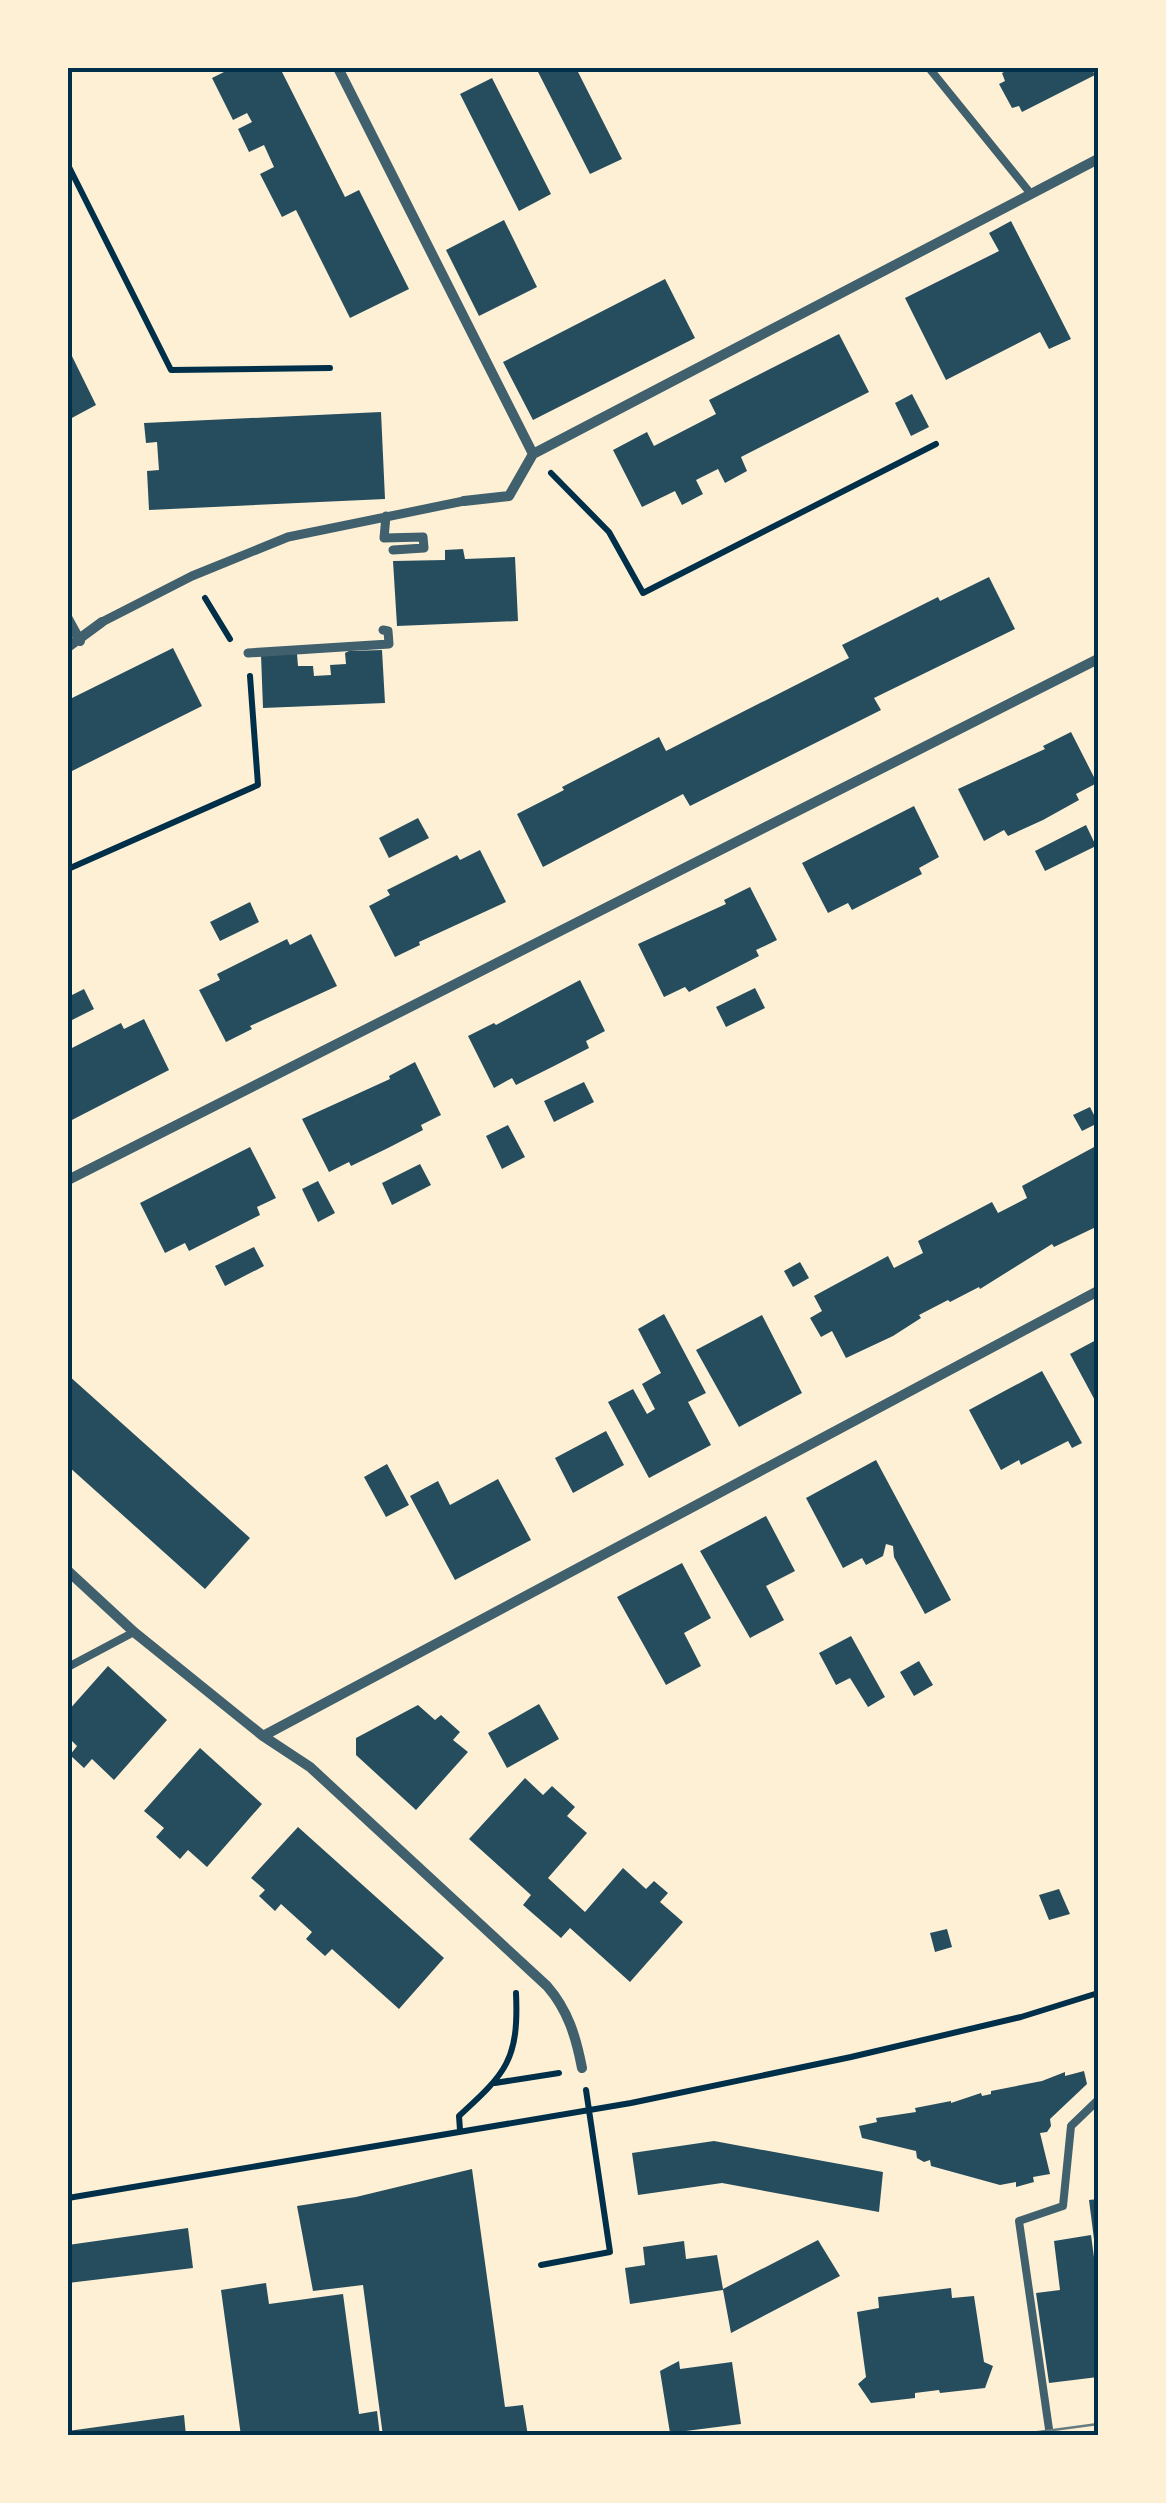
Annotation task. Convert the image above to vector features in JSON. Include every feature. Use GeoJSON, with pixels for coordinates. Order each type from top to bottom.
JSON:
{"type":"FeatureCollection","features":[{"type":"Feature","properties":{"kind":"street"},"geometry":{"type":"LineString","coordinates":[[338,68],[533,454]]}},
{"type":"Feature","properties":{"kind":"street"},"geometry":{"type":"LineString","coordinates":[[68,648],[102,622],[192,576],[288,537],[464,501],[510,496],[533,454],[1098,158]]}},
{"type":"Feature","properties":{"kind":"street"},"geometry":{"type":"LineString","coordinates":[[386,516],[384,538],[423,537],[424,548],[393,550]]}},
{"type":"Feature","properties":{"kind":"street"},"geometry":{"type":"LineString","coordinates":[[68,619],[80,641]]}},
{"type":"Feature","properties":{"kind":"street"},"geometry":{"type":"LineString","coordinates":[[248,653],[390,644],[388,630],[383,630]]}},
{"type":"Feature","properties":{"kind":"street"},"geometry":{"type":"LineString","coordinates":[[68,1180],[1098,659]]}},
{"type":"Feature","properties":{"kind":"street"},"geometry":{"type":"LineString","coordinates":[[263,1736],[1098,1291]]}},
{"type":"Feature","properties":{"kind":"street"},"geometry":{"type":"LineString","coordinates":[[68,1571],[134,1632],[263,1736],[310,1767],[514,1955],[560,2002],[578,2044],[577,2069]]}},
{"type":"Feature","properties":{"kind":"lane"},"geometry":{"type":"LineString","coordinates":[[929,68],[1031,194]]}},
{"type":"Feature","properties":{"kind":"lane"},"geometry":{"type":"LineString","coordinates":[[68,1667],[134,1632]]}},
{"type":"Feature","properties":{"kind":"lane"},"geometry":{"type":"LineString","coordinates":[[1050,2436],[1019,2221],[1063,2206],[1071,2126],[1098,2100]]}},
{"type":"Feature","properties":{"kind":"path"},"geometry":{"type":"LineString","coordinates":[[68,164],[170,370],[330,368]]}},
{"type":"Feature","properties":{"kind":"path"},"geometry":{"type":"LineString","coordinates":[[533,454],[609,532],[643,594],[936,444]]}},
{"type":"Feature","properties":{"kind":"path"},"geometry":{"type":"LineString","coordinates":[[68,869],[258,784],[246,641],[232,642],[192,576]]}},
{"type":"Feature","properties":{"kind":"path"},"geometry":{"type":"LineString","coordinates":[[460,2130],[458,2116],[495,2084],[510,2062],[516,2012],[514,1955]]}},
{"type":"Feature","properties":{"kind":"path"},"geometry":{"type":"LineString","coordinates":[[68,2198],[630,2103],[851,2057],[1021,2017],[1098,1993]]}},
{"type":"Feature","properties":{"kind":"path"},"geometry":{"type":"LineString","coordinates":[[495,2084],[577,2069],[610,2252],[541,2265]]}},
{"type":"Feature","properties":{"kind":"building"},"geometry":{"type":"Polygon","coordinates":[[[224,68],[280,68],[345,197],[359,190],[409,289],[350,318],[296,210],[282,217],[260,174],[274,167],[264,145],[249,152],[238,129],[252,122],[247,113],[233,120],[212,78],[226,71],[224,68]]]}},
{"type":"Feature","properties":{"kind":"building"},"geometry":{"type":"Polygon","coordinates":[[[536,68],[576,68],[622,159],[590,174],[536,68]]]}},
{"type":"Feature","properties":{"kind":"building"},"geometry":{"type":"Polygon","coordinates":[[[1007,68],[1091,68],[1095,75],[1022,112],[1019,106],[1012,108],[999,84],[1005,81],[1002,73],[1007,68]]]}},
{"type":"Feature","properties":{"kind":"building"},"geometry":{"type":"Polygon","coordinates":[[[492,78],[551,194],[519,211],[460,94],[492,78]]]}},
{"type":"Feature","properties":{"kind":"building"},"geometry":{"type":"Polygon","coordinates":[[[504,220],[537,287],[479,316],[446,250],[504,220]]]}},
{"type":"Feature","properties":{"kind":"building"},"geometry":{"type":"Polygon","coordinates":[[[1011,221],[1071,339],[1049,349],[1040,332],[946,380],[905,298],[999,251],[989,233],[1011,221]]]}},
{"type":"Feature","properties":{"kind":"building"},"geometry":{"type":"Polygon","coordinates":[[[665,279],[695,338],[533,420],[503,362],[665,279]]]}},
{"type":"Feature","properties":{"kind":"building"},"geometry":{"type":"Polygon","coordinates":[[[839,334],[869,392],[741,457],[747,471],[725,483],[718,469],[696,480],[703,494],[682,505],[675,491],[642,507],[613,450],[647,432],[654,446],[716,414],[709,400],[839,334]]]}},
{"type":"Feature","properties":{"kind":"building"},"geometry":{"type":"Polygon","coordinates":[[[68,348],[96,405],[68,420],[68,348]]]}},
{"type":"Feature","properties":{"kind":"building"},"geometry":{"type":"Polygon","coordinates":[[[912,394],[929,427],[911,436],[895,403],[912,394]]]}},
{"type":"Feature","properties":{"kind":"building"},"geometry":{"type":"Polygon","coordinates":[[[381,412],[385,499],[149,510],[147,471],[159,470],[157,442],[146,443],[144,423],[381,412]]]}},
{"type":"Feature","properties":{"kind":"building"},"geometry":{"type":"Polygon","coordinates":[[[463,549],[465,559],[515,557],[518,621],[397,626],[393,561],[445,560],[445,550],[463,549]]]}},
{"type":"Feature","properties":{"kind":"building"},"geometry":{"type":"Polygon","coordinates":[[[989,577],[1015,629],[874,698],[881,710],[690,806],[683,794],[543,867],[517,814],[659,737],[666,751],[849,658],[842,645],[938,597],[940,601],[989,577]]]}},
{"type":"Feature","properties":{"kind":"building"},"geometry":{"type":"Polygon","coordinates":[[[173,648],[202,706],[68,773],[68,700],[173,648]]]}},
{"type":"Feature","properties":{"kind":"building"},"geometry":{"type":"Polygon","coordinates":[[[382,650],[385,703],[263,708],[261,655],[297,654],[298,666],[313,666],[314,676],[331,675],[330,665],[346,664],[345,653],[349,651],[382,650]]]}},
{"type":"Feature","properties":{"kind":"building"},"geometry":{"type":"Polygon","coordinates":[[[1071,732],[1097,783],[1076,794],[1079,800],[1043,820],[1008,836],[1004,830],[984,841],[958,789],[1045,749],[1043,746],[1071,732]]]}},
{"type":"Feature","properties":{"kind":"building"},"geometry":{"type":"Polygon","coordinates":[[[914,806],[939,857],[919,868],[922,874],[852,910],[848,903],[828,913],[802,863],[914,806]]]}},
{"type":"Feature","properties":{"kind":"building"},"geometry":{"type":"Polygon","coordinates":[[[418,818],[429,838],[389,858],[379,838],[418,818]]]}},
{"type":"Feature","properties":{"kind":"building"},"geometry":{"type":"Polygon","coordinates":[[[1086,825],[1096,846],[1045,871],[1035,851],[1086,825]]]}},
{"type":"Feature","properties":{"kind":"building"},"geometry":{"type":"Polygon","coordinates":[[[480,850],[506,902],[395,957],[369,906],[390,895],[387,890],[457,855],[460,860],[480,850]]]}},
{"type":"Feature","properties":{"kind":"building"},"geometry":{"type":"Polygon","coordinates":[[[750,887],[777,940],[756,950],[759,956],[689,992],[685,987],[664,997],[638,944],[726,904],[724,900],[750,887]]]}},
{"type":"Feature","properties":{"kind":"building"},"geometry":{"type":"Polygon","coordinates":[[[250,902],[259,922],[220,941],[210,922],[250,902]]]}},
{"type":"Feature","properties":{"kind":"building"},"geometry":{"type":"Polygon","coordinates":[[[311,934],[337,986],[250,1026],[252,1029],[226,1042],[199,990],[220,980],[217,974],[287,939],[290,945],[311,934]]]}},
{"type":"Feature","properties":{"kind":"building"},"geometry":{"type":"Polygon","coordinates":[[[580,980],[605,1031],[586,1041],[589,1048],[554,1066],[516,1085],[512,1078],[494,1088],[468,1036],[580,980]]]}},
{"type":"Feature","properties":{"kind":"building"},"geometry":{"type":"Polygon","coordinates":[[[755,988],[765,1008],[726,1027],[716,1007],[755,988]]]}},
{"type":"Feature","properties":{"kind":"building"},"geometry":{"type":"Polygon","coordinates":[[[84,989],[94,1009],[68,1022],[68,997],[84,989]]]}},
{"type":"Feature","properties":{"kind":"building"},"geometry":{"type":"Polygon","coordinates":[[[144,1019],[169,1070],[68,1122],[68,1050],[121,1023],[124,1029],[144,1019]]]}},
{"type":"Feature","properties":{"kind":"building"},"geometry":{"type":"Polygon","coordinates":[[[415,1062],[441,1115],[421,1125],[423,1130],[388,1148],[329,1172],[302,1119],[390,1079],[389,1076],[415,1062]]]}},
{"type":"Feature","properties":{"kind":"building"},"geometry":{"type":"Polygon","coordinates":[[[584,1082],[594,1102],[554,1122],[544,1101],[584,1082]]]}},
{"type":"Feature","properties":{"kind":"building"},"geometry":{"type":"Polygon","coordinates":[[[1090,1107],[1098,1123],[1082,1131],[1073,1115],[1090,1107]]]}},
{"type":"Feature","properties":{"kind":"building"},"geometry":{"type":"Polygon","coordinates":[[[508,1125],[525,1157],[502,1169],[486,1136],[508,1125]]]}},
{"type":"Feature","properties":{"kind":"building"},"geometry":{"type":"Polygon","coordinates":[[[1096,1146],[1098,1226],[1054,1247],[1052,1244],[980,1289],[948,1300],[919,1315],[921,1318],[893,1336],[846,1358],[832,1331],[821,1337],[810,1318],[822,1311],[814,1296],[888,1256],[894,1268],[923,1253],[918,1241],[992,1202],[998,1213],[1027,1198],[1022,1186],[1096,1146]]]}},
{"type":"Feature","properties":{"kind":"building"},"geometry":{"type":"Polygon","coordinates":[[[250,1147],[276,1198],[257,1207],[260,1215],[189,1251],[185,1243],[165,1253],[140,1203],[250,1147]]]}},
{"type":"Feature","properties":{"kind":"building"},"geometry":{"type":"Polygon","coordinates":[[[420,1164],[431,1185],[392,1205],[382,1183],[420,1164]]]}},
{"type":"Feature","properties":{"kind":"building"},"geometry":{"type":"Polygon","coordinates":[[[318,1181],[335,1213],[318,1222],[302,1189],[318,1181]]]}},
{"type":"Feature","properties":{"kind":"building"},"geometry":{"type":"Polygon","coordinates":[[[254,1247],[264,1266],[225,1286],[215,1266],[254,1247]]]}},
{"type":"Feature","properties":{"kind":"building"},"geometry":{"type":"Polygon","coordinates":[[[800,1262],[809,1278],[793,1287],[784,1271],[800,1262]]]}},
{"type":"Feature","properties":{"kind":"building"},"geometry":{"type":"Polygon","coordinates":[[[664,1314],[706,1393],[688,1402],[711,1445],[649,1478],[608,1402],[633,1389],[647,1414],[655,1409],[642,1384],[661,1373],[638,1329],[664,1314]]]}},
{"type":"Feature","properties":{"kind":"building"},"geometry":{"type":"Polygon","coordinates":[[[762,1315],[802,1393],[739,1427],[696,1350],[762,1315]]]}},
{"type":"Feature","properties":{"kind":"building"},"geometry":{"type":"Polygon","coordinates":[[[1098,1339],[1098,1406],[1070,1354],[1098,1339]]]}},
{"type":"Feature","properties":{"kind":"building"},"geometry":{"type":"Polygon","coordinates":[[[1042,1371],[1082,1443],[1072,1448],[1068,1441],[1021,1465],[1019,1460],[1001,1470],[969,1410],[1042,1371]]]}},
{"type":"Feature","properties":{"kind":"building"},"geometry":{"type":"Polygon","coordinates":[[[68,1375],[250,1538],[205,1589],[68,1466],[68,1375]]]}},
{"type":"Feature","properties":{"kind":"building"},"geometry":{"type":"Polygon","coordinates":[[[606,1431],[624,1465],[573,1493],[555,1458],[606,1431]]]}},
{"type":"Feature","properties":{"kind":"building"},"geometry":{"type":"Polygon","coordinates":[[[876,1460],[951,1600],[925,1614],[894,1557],[893,1546],[886,1544],[883,1556],[866,1565],[862,1558],[843,1568],[806,1498],[876,1460]]]}},
{"type":"Feature","properties":{"kind":"building"},"geometry":{"type":"Polygon","coordinates":[[[387,1464],[409,1505],[386,1517],[364,1477],[387,1464]]]}},
{"type":"Feature","properties":{"kind":"building"},"geometry":{"type":"Polygon","coordinates":[[[498,1479],[531,1540],[455,1580],[410,1496],[438,1481],[450,1505],[498,1479]]]}},
{"type":"Feature","properties":{"kind":"building"},"geometry":{"type":"Polygon","coordinates":[[[766,1516],[795,1571],[766,1586],[784,1620],[750,1638],[700,1551],[766,1516]]]}},
{"type":"Feature","properties":{"kind":"building"},"geometry":{"type":"Polygon","coordinates":[[[682,1563],[711,1618],[684,1633],[701,1666],[666,1685],[617,1597],[682,1563]]]}},
{"type":"Feature","properties":{"kind":"building"},"geometry":{"type":"Polygon","coordinates":[[[851,1636],[885,1697],[868,1707],[850,1678],[836,1685],[819,1653],[851,1636]]]}},
{"type":"Feature","properties":{"kind":"building"},"geometry":{"type":"Polygon","coordinates":[[[919,1661],[933,1685],[914,1696],[900,1672],[919,1661]]]}},
{"type":"Feature","properties":{"kind":"building"},"geometry":{"type":"Polygon","coordinates":[[[108,1666],[167,1720],[114,1780],[92,1759],[84,1768],[70,1755],[77,1746],[68,1737],[68,1711],[108,1666]]]}},
{"type":"Feature","properties":{"kind":"building"},"geometry":{"type":"Polygon","coordinates":[[[539,1704],[559,1739],[507,1768],[488,1733],[539,1704]]]}},
{"type":"Feature","properties":{"kind":"building"},"geometry":{"type":"Polygon","coordinates":[[[418,1705],[435,1720],[441,1715],[460,1732],[453,1740],[468,1752],[416,1810],[356,1755],[356,1738],[418,1705]]]}},
{"type":"Feature","properties":{"kind":"building"},"geometry":{"type":"Polygon","coordinates":[[[200,1748],[262,1804],[207,1867],[188,1850],[180,1859],[156,1837],[164,1828],[144,1811],[200,1748]]]}},
{"type":"Feature","properties":{"kind":"building"},"geometry":{"type":"Polygon","coordinates":[[[525,1778],[543,1795],[552,1786],[575,1807],[567,1816],[587,1833],[548,1878],[585,1912],[623,1868],[646,1889],[654,1881],[668,1893],[660,1902],[683,1922],[630,1982],[570,1928],[561,1938],[523,1905],[531,1895],[469,1839],[525,1778]]]}},
{"type":"Feature","properties":{"kind":"building"},"geometry":{"type":"Polygon","coordinates":[[[298,1827],[444,1958],[399,2009],[332,1949],[325,1956],[306,1939],[312,1932],[281,1904],[275,1911],[259,1896],[265,1890],[251,1878],[298,1827]]]}},
{"type":"Feature","properties":{"kind":"building"},"geometry":{"type":"Polygon","coordinates":[[[1059,1889],[1070,1914],[1049,1920],[1039,1895],[1059,1889]]]}},
{"type":"Feature","properties":{"kind":"building"},"geometry":{"type":"Polygon","coordinates":[[[947,1929],[952,1947],[935,1952],[930,1933],[947,1929]]]}},
{"type":"Feature","properties":{"kind":"building"},"geometry":{"type":"Polygon","coordinates":[[[1084,2071],[1087,2084],[1050,2119],[1047,2132],[1040,2133],[1050,2174],[1033,2177],[1034,2182],[1016,2187],[1016,2182],[1000,2185],[931,2166],[930,2160],[917,2158],[916,2151],[862,2138],[859,2126],[877,2122],[876,2118],[916,2112],[915,2108],[951,2103],[981,2093],[991,2094],[1065,2072],[1065,2076],[1084,2071]]]}},
{"type":"Feature","properties":{"kind":"building"},"geometry":{"type":"Polygon","coordinates":[[[714,2141],[883,2172],[879,2212],[722,2183],[638,2195],[632,2153],[714,2141]]]}},
{"type":"Feature","properties":{"kind":"building"},"geometry":{"type":"Polygon","coordinates":[[[472,2169],[505,2407],[523,2405],[528,2436],[383,2436],[363,2285],[313,2291],[297,2206],[356,2197],[472,2169]]]}},
{"type":"Feature","properties":{"kind":"building"},"geometry":{"type":"Polygon","coordinates":[[[1098,2199],[1098,2255],[1096,2255],[1089,2200],[1098,2199]]]}},
{"type":"Feature","properties":{"kind":"building"},"geometry":{"type":"Polygon","coordinates":[[[188,2228],[193,2268],[68,2283],[68,2245],[188,2228]]]}},
{"type":"Feature","properties":{"kind":"building"},"geometry":{"type":"Polygon","coordinates":[[[1091,2235],[1098,2287],[1098,2377],[1049,2383],[1036,2293],[1060,2290],[1054,2241],[1091,2235]]]}},
{"type":"Feature","properties":{"kind":"building"},"geometry":{"type":"Polygon","coordinates":[[[818,2240],[840,2276],[731,2333],[723,2290],[630,2304],[625,2268],[645,2265],[643,2247],[684,2241],[686,2259],[717,2255],[723,2289],[818,2240]]]}},
{"type":"Feature","properties":{"kind":"building"},"geometry":{"type":"Polygon","coordinates":[[[266,2283],[269,2304],[343,2294],[359,2414],[377,2411],[380,2436],[241,2436],[221,2290],[266,2283]]]}},
{"type":"Feature","properties":{"kind":"building"},"geometry":{"type":"Polygon","coordinates":[[[951,2288],[952,2298],[974,2296],[984,2362],[993,2366],[985,2388],[915,2393],[915,2398],[871,2403],[858,2384],[866,2377],[857,2312],[879,2308],[878,2297],[951,2288]]]}},
{"type":"Feature","properties":{"kind":"building"},"geometry":{"type":"Polygon","coordinates":[[[679,2361],[680,2369],[732,2362],[741,2424],[670,2433],[660,2371],[679,2361]]]}},
{"type":"Feature","properties":{"kind":"building"},"geometry":{"type":"Polygon","coordinates":[[[184,2415],[186,2436],[68,2436],[68,2431],[184,2415]]]}},
{"type":"Feature","properties":{"kind":"tram line"},"geometry":{"type":"LineString","coordinates":[[1008,2436],[1098,2424]]}}]}
